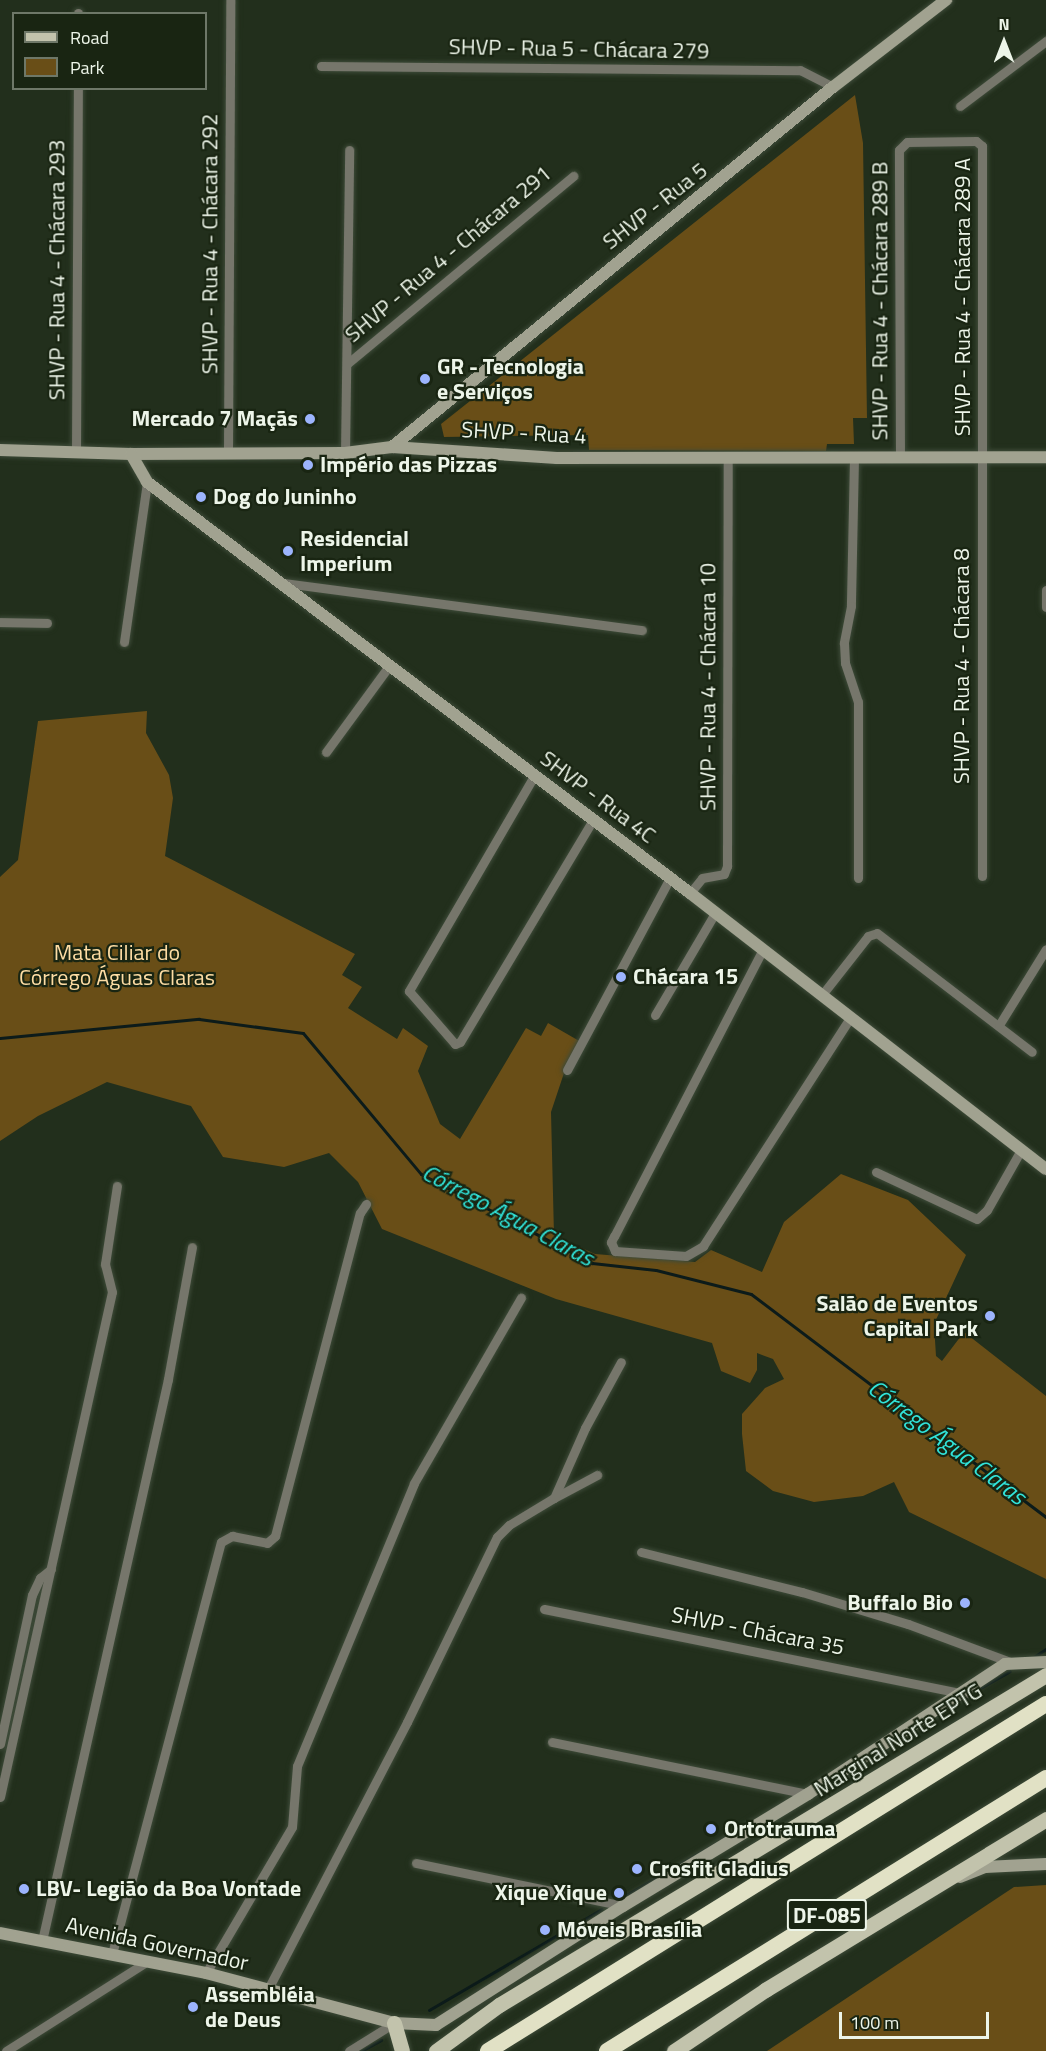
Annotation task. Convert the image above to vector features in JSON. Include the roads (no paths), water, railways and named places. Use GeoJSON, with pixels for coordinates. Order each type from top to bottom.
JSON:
{"type":"FeatureCollection","features":[{"type":"Feature","properties":{"kind":"highway","name":"DF-085"},"geometry":{"type":"LineString","coordinates":[[488,2051],[1046,1704]]}},
{"type":"Feature","properties":{"kind":"highway","name":"DF-085"},"geometry":{"type":"LineString","coordinates":[[608,2051],[1046,1778]]}},
{"type":"Feature","properties":{"kind":"main road","name":"Marginal Norte EPTG"},"geometry":{"type":"LineString","coordinates":[[436,2051],[499,2004],[1046,1675]]}},
{"type":"Feature","properties":{"kind":"main road"},"geometry":{"type":"LineString","coordinates":[[674,2051],[765,1990],[940,1886],[1046,1819]]}},
{"type":"Feature","properties":{"kind":"main road"},"geometry":{"type":"LineString","coordinates":[[394,2023],[402,2051]]}},
{"type":"Feature","properties":{"kind":"street","name":"SHVP - Rua 4 - Chácara 292"},"geometry":{"type":"LineString","coordinates":[[228,452],[230,0]]}},
{"type":"Feature","properties":{"kind":"street","name":"SHVP - Rua 5"},"geometry":{"type":"LineString","coordinates":[[392,447],[833,87],[946,0]]}},
{"type":"Feature","properties":{"kind":"street"},"geometry":{"type":"LineString","coordinates":[[960,106],[1046,41]]}},
{"type":"Feature","properties":{"kind":"street","name":"SHVP - Rua 5 - Chácara 279"},"geometry":{"type":"LineString","coordinates":[[321,66],[800,70],[833,87]]}},
{"type":"Feature","properties":{"kind":"street","name":"SHVP - Rua 4 - Chácara 293"},"geometry":{"type":"LineString","coordinates":[[76,451],[78,90]]}},
{"type":"Feature","properties":{"kind":"street","name":"SHVP - Rua 4 - Chácara 289 B"},"geometry":{"type":"LineString","coordinates":[[900,457],[898,158],[902,144],[976,141]]}},
{"type":"Feature","properties":{"kind":"street","name":"SHVP - Rua 4 - Chácara 289 A"},"geometry":{"type":"LineString","coordinates":[[976,141],[982,146],[983,456]]}},
{"type":"Feature","properties":{"kind":"street","name":"SHVP - Rua 4 - Chácara 291"},"geometry":{"type":"LineString","coordinates":[[345,453],[348,363],[349,150]]}},
{"type":"Feature","properties":{"kind":"street","name":"SHVP - Rua 4 - Chácara 291"},"geometry":{"type":"LineString","coordinates":[[348,363],[573,176]]}},
{"type":"Feature","properties":{"kind":"street","name":"SHVP - Rua 4"},"geometry":{"type":"LineString","coordinates":[[0,450],[131,454],[345,453],[392,447],[557,458],[1046,457]]}},
{"type":"Feature","properties":{"kind":"street","name":"SHVP - Rua 4C"},"geometry":{"type":"LineString","coordinates":[[131,454],[147,482],[284,583],[389,666],[690,892],[762,951],[1046,1169]]}},
{"type":"Feature","properties":{"kind":"street","name":"SHVP - Rua 4 - Chácara 8"},"geometry":{"type":"LineString","coordinates":[[982,876],[983,456]]}},
{"type":"Feature","properties":{"kind":"street","name":"SHVP - Rua 4 - Chácara 10"},"geometry":{"type":"LineString","coordinates":[[690,892],[702,878],[724,874],[727,866],[728,458]]}},
{"type":"Feature","properties":{"kind":"street"},"geometry":{"type":"LineString","coordinates":[[854,458],[851,606],[844,643],[845,663],[858,702],[858,878]]}},
{"type":"Feature","properties":{"kind":"street"},"geometry":{"type":"LineString","coordinates":[[123,642],[147,482]]}},
{"type":"Feature","properties":{"kind":"street"},"geometry":{"type":"LineString","coordinates":[[284,583],[642,630]]}},
{"type":"Feature","properties":{"kind":"street"},"geometry":{"type":"LineString","coordinates":[[1046,590],[1046,607]]}},
{"type":"Feature","properties":{"kind":"street"},"geometry":{"type":"LineString","coordinates":[[0,622],[47,623]]}},
{"type":"Feature","properties":{"kind":"street"},"geometry":{"type":"LineString","coordinates":[[326,752],[389,666]]}},
{"type":"Feature","properties":{"kind":"street"},"geometry":{"type":"LineString","coordinates":[[534,776],[409,991],[455,1044],[460,1042],[593,820]]}},
{"type":"Feature","properties":{"kind":"street"},"geometry":{"type":"LineString","coordinates":[[567,1070],[670,878]]}},
{"type":"Feature","properties":{"kind":"street"},"geometry":{"type":"LineString","coordinates":[[656,1015],[715,913]]}},
{"type":"Feature","properties":{"kind":"street"},"geometry":{"type":"LineString","coordinates":[[821,996],[868,936],[877,933],[1032,1052]]}},
{"type":"Feature","properties":{"kind":"street"},"geometry":{"type":"LineString","coordinates":[[999,1026],[1046,949]]}},
{"type":"Feature","properties":{"kind":"street"},"geometry":{"type":"LineString","coordinates":[[762,951],[611,1242],[615,1251],[686,1256],[703,1246],[850,1018]]}},
{"type":"Feature","properties":{"kind":"street"},"geometry":{"type":"LineString","coordinates":[[876,1172],[977,1220],[987,1210],[1021,1150]]}},
{"type":"Feature","properties":{"kind":"street"},"geometry":{"type":"LineString","coordinates":[[0,1797],[112,1293],[105,1264],[117,1186]]}},
{"type":"Feature","properties":{"kind":"street"},"geometry":{"type":"LineString","coordinates":[[112,1954],[221,1542],[232,1536],[267,1543],[275,1536],[360,1213],[366,1204]]}},
{"type":"Feature","properties":{"kind":"street"},"geometry":{"type":"LineString","coordinates":[[42,1941],[168,1379],[192,1247]]}},
{"type":"Feature","properties":{"kind":"street"},"geometry":{"type":"LineString","coordinates":[[206,1973],[292,1827],[297,1766],[414,1484],[521,1298]]}},
{"type":"Feature","properties":{"kind":"street"},"geometry":{"type":"LineString","coordinates":[[554,1498],[585,1428],[621,1362]]}},
{"type":"Feature","properties":{"kind":"street"},"geometry":{"type":"LineString","coordinates":[[267,1991],[407,1722],[497,1537],[509,1525],[597,1476]]}},
{"type":"Feature","properties":{"kind":"street","name":"SHVP - Chácara 35"},"geometry":{"type":"LineString","coordinates":[[641,1552],[813,1595],[908,1624],[1010,1662],[1046,1662]]}},
{"type":"Feature","properties":{"kind":"street"},"geometry":{"type":"LineString","coordinates":[[0,1744],[32,1595],[40,1578],[51,1569]]}},
{"type":"Feature","properties":{"kind":"street","name":"SHVP - Chácara 35"},"geometry":{"type":"LineString","coordinates":[[544,1609],[964,1694]]}},
{"type":"Feature","properties":{"kind":"street"},"geometry":{"type":"LineString","coordinates":[[416,1863],[623,1906],[808,1794],[1010,1662]]}},
{"type":"Feature","properties":{"kind":"street"},"geometry":{"type":"LineString","coordinates":[[552,1742],[808,1794]]}},
{"type":"Feature","properties":{"kind":"street"},"geometry":{"type":"LineString","coordinates":[[940,1886],[985,1867],[1046,1864]]}},
{"type":"Feature","properties":{"kind":"street","name":"Avenida Governador"},"geometry":{"type":"LineString","coordinates":[[0,1933],[206,1973],[394,2023],[436,2025],[623,1906]]}},
{"type":"Feature","properties":{"kind":"street"},"geometry":{"type":"LineString","coordinates":[[6,2051],[146,1962]]}},
{"type":"Feature","properties":{"kind":"street"},"geometry":{"type":"LineString","coordinates":[[349,2051],[394,2023]]}},
{"type":"Feature","properties":{"kind":"street"},"geometry":{"type":"LineString","coordinates":[[21,2042],[27,2051]]}},
{"type":"Feature","properties":{"kind":"waterway","name":"Córrego Água Claras"},"geometry":{"type":"LineString","coordinates":[[0,1038],[199,1019],[303,1033],[421,1174],[592,1263],[656,1270],[751,1294],[1046,1517]]}},
{"type":"Feature","properties":{"kind":"waterway"},"geometry":{"type":"LineString","coordinates":[[1032,1658],[1046,1649]]}},
{"type":"Feature","properties":{"kind":"waterway"},"geometry":{"type":"LineString","coordinates":[[975,1691],[1010,1671]]}},
{"type":"Feature","properties":{"kind":"waterway"},"geometry":{"type":"LineString","coordinates":[[621,1898],[728,1836]]}},
{"type":"Feature","properties":{"kind":"waterway"},"geometry":{"type":"LineString","coordinates":[[429,2010],[602,1909]]}},
{"type":"Feature","properties":{"kind":"waterway"},"geometry":{"type":"LineString","coordinates":[[361,2051],[381,2040]]}},
{"type":"Feature","properties":{"kind":"place","name":"GR - Tecnologia e Serviços"},"geometry":{"type":"Point","coordinates":[425,379]}},
{"type":"Feature","properties":{"kind":"place","name":"Mercado 7 Maçãs"},"geometry":{"type":"Point","coordinates":[310,419]}},
{"type":"Feature","properties":{"kind":"place","name":"Império das Pizzas"},"geometry":{"type":"Point","coordinates":[308,465]}},
{"type":"Feature","properties":{"kind":"place","name":"Dog do Juninho"},"geometry":{"type":"Point","coordinates":[201,497]}},
{"type":"Feature","properties":{"kind":"place","name":"Residencial Imperium"},"geometry":{"type":"Point","coordinates":[288,551]}},
{"type":"Feature","properties":{"kind":"place","name":"Chácara 15"},"geometry":{"type":"Point","coordinates":[621,977]}},
{"type":"Feature","properties":{"kind":"place","name":"Salão de Eventos Capital Park"},"geometry":{"type":"Point","coordinates":[990,1316]}},
{"type":"Feature","properties":{"kind":"place","name":"Buffalo Bio"},"geometry":{"type":"Point","coordinates":[965,1603]}},
{"type":"Feature","properties":{"kind":"place","name":"Ortotrauma"},"geometry":{"type":"Point","coordinates":[711,1829]}},
{"type":"Feature","properties":{"kind":"place","name":"Crosfit Gladius"},"geometry":{"type":"Point","coordinates":[637,1869]}},
{"type":"Feature","properties":{"kind":"place","name":"LBV- Legião da Boa Vontade"},"geometry":{"type":"Point","coordinates":[24,1889]}},
{"type":"Feature","properties":{"kind":"place","name":"Xique Xique"},"geometry":{"type":"Point","coordinates":[619,1893]}},
{"type":"Feature","properties":{"kind":"place","name":"Móveis Brasília"},"geometry":{"type":"Point","coordinates":[545,1930]}},
{"type":"Feature","properties":{"kind":"place","name":"Assembléia de Deus"},"geometry":{"type":"Point","coordinates":[193,2007]}},
{"type":"Feature","properties":{"kind":"park label","name":"Mata Ciliar do Córrego Águas Claras"},"geometry":{"type":"Point","coordinates":[117,964]}}]}
